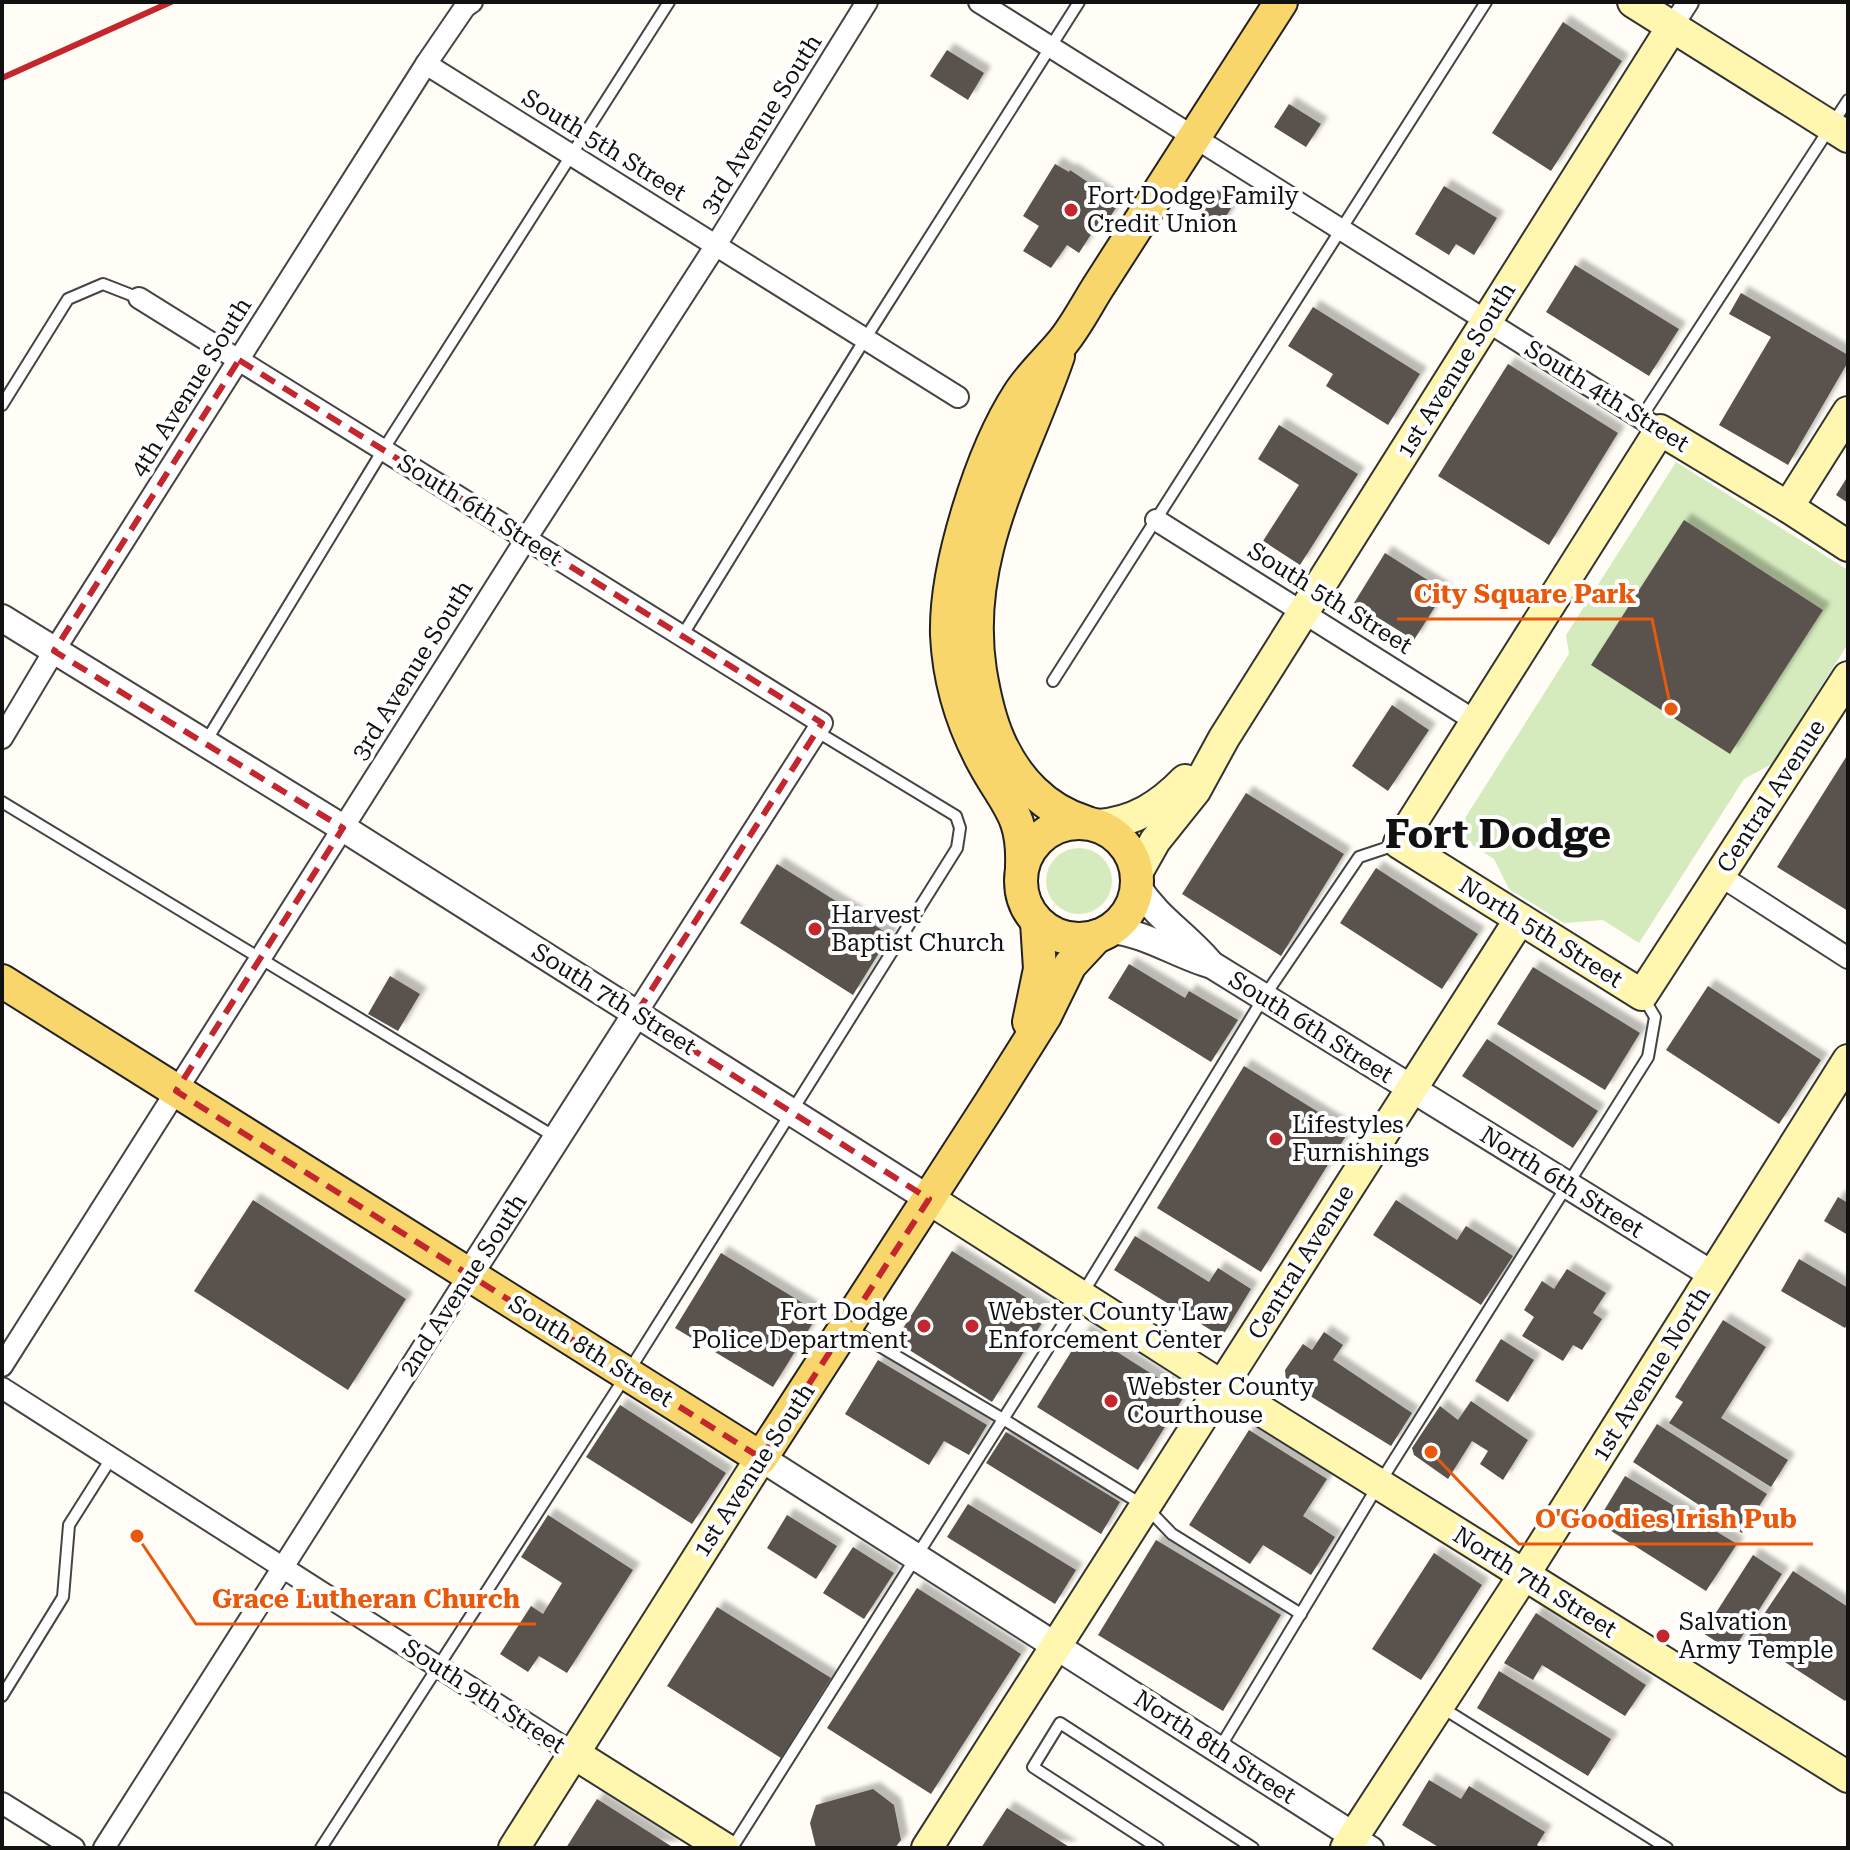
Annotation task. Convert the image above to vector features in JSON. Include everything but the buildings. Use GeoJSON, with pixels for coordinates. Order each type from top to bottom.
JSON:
{"type":"FeatureCollection","features":[{"type":"Feature","properties":{"kind":"main road"},"geometry":{"type":"LineString","coordinates":[[1022,866],[1023,841],[1019,823],[972,741],[957,697],[949,657],[948,609],[964,527],[993,446],[1020,391],[1063,341],[1281,2]]}},
{"type":"Feature","properties":{"kind":"main road"},"geometry":{"type":"LineString","coordinates":[[1633,2],[1680,14],[1840,132]]}},
{"type":"Feature","properties":{"kind":"main road","name":"1st Avenue South"},"geometry":{"type":"LineString","coordinates":[[514,1848],[929,1199],[1054,999],[1070,965],[1130,910],[1137,879],[1155,841],[1195,791],[1224,738],[1680,14]]}},
{"type":"Feature","properties":{"kind":"main road"},"geometry":{"type":"LineString","coordinates":[[1063,341],[990,533],[979,587],[976,629],[979,664],[989,716],[1004,752],[1018,773],[1039,797],[1060,813],[1120,839],[1129,850],[1137,879]]}},
{"type":"Feature","properties":{"kind":"main road"},"geometry":{"type":"LineString","coordinates":[[1788,507],[1848,412]]}},
{"type":"Feature","properties":{"kind":"main road"},"geometry":{"type":"LineString","coordinates":[[1399,843],[1477,722],[1651,424]]}},
{"type":"Feature","properties":{"kind":"main road","name":"South 4th Street"},"geometry":{"type":"LineString","coordinates":[[1651,424],[1848,546]]}},
{"type":"Feature","properties":{"kind":"main road","name":"Central Avenue"},"geometry":{"type":"LineString","coordinates":[[1642,995],[1848,677]]}},
{"type":"Feature","properties":{"kind":"main road","name":"1st Avenue South"},"geometry":{"type":"LineString","coordinates":[[1021,1052],[1037,991],[1040,951],[1037,922],[1021,891],[1022,866],[1027,855],[1040,837],[1063,824],[1117,824],[1148,812],[1171,795],[1224,738]]}},
{"type":"Feature","properties":{"kind":"main road","name":"North 5th Street"},"geometry":{"type":"LineString","coordinates":[[1399,843],[1642,995]]}},
{"type":"Feature","properties":{"kind":"main road","name":"Central Avenue"},"geometry":{"type":"LineString","coordinates":[[927,1848],[1520,919]]}},
{"type":"Feature","properties":{"kind":"main road"},"geometry":{"type":"LineString","coordinates":[[1037,922],[1057,935],[1070,938],[1104,933]]}},
{"type":"Feature","properties":{"kind":"main road","name":"South 8th Street"},"geometry":{"type":"LineString","coordinates":[[2,981],[761,1458]]}},
{"type":"Feature","properties":{"kind":"main road","name":"1st Avenue North"},"geometry":{"type":"LineString","coordinates":[[1358,1844],[1439,1706],[1848,1060]]}},
{"type":"Feature","properties":{"kind":"main road","name":"South 7th Street"},"geometry":{"type":"LineString","coordinates":[[929,1199],[1222,1386]]}},
{"type":"Feature","properties":{"kind":"main road","name":"North 7th Street"},"geometry":{"type":"LineString","coordinates":[[1222,1386],[1848,1777]]}},
{"type":"Feature","properties":{"kind":"main road","name":"South 9th Street"},"geometry":{"type":"LineString","coordinates":[[573,1753],[724,1848]]}},
{"type":"Feature","properties":{"kind":"street","name":"4th Avenue South"},"geometry":{"type":"LineString","coordinates":[[2,738],[426,64],[465,7],[472,2]]}},
{"type":"Feature","properties":{"kind":"street","name":"3rd Avenue South"},"geometry":{"type":"LineString","coordinates":[[2,1366],[716,245],[867,2]]}},
{"type":"Feature","properties":{"kind":"street","name":"South 4th Street"},"geometry":{"type":"LineString","coordinates":[[979,2],[1651,424]]}},
{"type":"Feature","properties":{"kind":"street","name":"South 5th Street"},"geometry":{"type":"LineString","coordinates":[[426,64],[958,397]]}},
{"type":"Feature","properties":{"kind":"street","name":"South 6th Street"},"geometry":{"type":"LineString","coordinates":[[139,298],[682,636],[819,727]]}},
{"type":"Feature","properties":{"kind":"street","name":"South 5th Street"},"geometry":{"type":"LineString","coordinates":[[1156,520],[1477,722]]}},
{"type":"Feature","properties":{"kind":"street","name":"South 7th Street"},"geometry":{"type":"LineString","coordinates":[[2,618],[343,828],[929,1199]]}},
{"type":"Feature","properties":{"kind":"street","name":"2nd Avenue South"},"geometry":{"type":"LineString","coordinates":[[104,1848],[819,727]]}},
{"type":"Feature","properties":{"kind":"street"},"geometry":{"type":"LineString","coordinates":[[1719,875],[1848,958]]}},
{"type":"Feature","properties":{"kind":"street","name":"South 6th Street"},"geometry":{"type":"LineString","coordinates":[[1137,879],[1156,913],[1193,944],[1212,965],[1410,1089]]}},
{"type":"Feature","properties":{"kind":"street","name":"South 6th Street"},"geometry":{"type":"LineString","coordinates":[[1104,933],[1138,934],[1185,958],[1212,965]]}},
{"type":"Feature","properties":{"kind":"street","name":"North 6th Street"},"geometry":{"type":"LineString","coordinates":[[1410,1089],[1713,1275]]}},
{"type":"Feature","properties":{"kind":"street","name":"South 9th Street"},"geometry":{"type":"LineString","coordinates":[[2,1388],[573,1753]]}},
{"type":"Feature","properties":{"kind":"street","name":"South 8th Street"},"geometry":{"type":"LineString","coordinates":[[761,1458],[1057,1646]]}},
{"type":"Feature","properties":{"kind":"street","name":"North 8th Street"},"geometry":{"type":"LineString","coordinates":[[1057,1646],[1358,1844]]}},
{"type":"Feature","properties":{"kind":"street"},"geometry":{"type":"LineString","coordinates":[[2,1803],[74,1848]]}},
{"type":"Feature","properties":{"kind":"lane"},"geometry":{"type":"LineString","coordinates":[[205,743],[383,450],[669,2]]}},
{"type":"Feature","properties":{"kind":"lane"},"geometry":{"type":"LineString","coordinates":[[682,636],[865,339],[1079,2]]}},
{"type":"Feature","properties":{"kind":"lane"},"geometry":{"type":"LineString","coordinates":[[1053,681],[1486,2]]}},
{"type":"Feature","properties":{"kind":"lane"},"geometry":{"type":"LineString","coordinates":[[1651,424],[1840,132],[1848,100]]}},
{"type":"Feature","properties":{"kind":"lane"},"geometry":{"type":"LineString","coordinates":[[2,405],[68,299],[103,284],[139,298]]}},
{"type":"Feature","properties":{"kind":"lane"},"geometry":{"type":"LineString","coordinates":[[321,1848],[627,1374],[957,848],[960,828],[956,816],[819,727]]}},
{"type":"Feature","properties":{"kind":"lane"},"geometry":{"type":"LineString","coordinates":[[2,802],[557,1138]]}},
{"type":"Feature","properties":{"kind":"lane"},"geometry":{"type":"LineString","coordinates":[[732,1848],[1081,1296],[1264,997],[1359,857],[1399,843]]}},
{"type":"Feature","properties":{"kind":"lane"},"geometry":{"type":"LineString","coordinates":[[1219,1750],[1379,1484],[1648,1057],[1650,1036],[1656,1025],[1655,1017],[1642,995]]}},
{"type":"Feature","properties":{"kind":"lane"},"geometry":{"type":"LineString","coordinates":[[847,1327],[1146,1507],[1172,1534],[1301,1614]]}},
{"type":"Feature","properties":{"kind":"lane"},"geometry":{"type":"LineString","coordinates":[[2,1696],[63,1597],[69,1525],[112,1457]]}},
{"type":"Feature","properties":{"kind":"lane"},"geometry":{"type":"LineString","coordinates":[[1439,1706],[1667,1848]]}},
{"type":"Feature","properties":{"kind":"lane"},"geometry":{"type":"LineString","coordinates":[[1158,1848],[1033,1767],[1060,1723],[1253,1848]]}},
{"type":"Feature","properties":{"kind":"highlighted area"},"geometry":{"type":"Polygon","coordinates":[[[239,360],[822,723],[636,1014],[929,1199],[761,1458],[176,1091],[343,828],[54,651],[239,360]]]}},
{"type":"Feature","properties":{"kind":"green space"},"geometry":{"type":"Polygon","coordinates":[[[1676,462],[1848,570],[1848,644],[1772,764],[1744,779],[1639,943],[1603,920],[1564,923],[1509,889],[1494,859],[1455,834],[1569,654],[1566,635],[1676,462]]]}},
{"type":"Feature","properties":{"kind":"green space"},"geometry":{"type":"Polygon","coordinates":[[[1073,848],[1085,848],[1097,853],[1107,863],[1112,881],[1110,894],[1097,909],[1085,914],[1073,914],[1061,909],[1051,899],[1046,887],[1046,875],[1051,863],[1061,853],[1073,848]]]}},
{"type":"Feature","properties":{"kind":"railway"},"geometry":{"type":"LineString","coordinates":[[2,78],[171,2]]}},
{"type":"Feature","properties":{"kind":"place","name":"Fort Dodge Family Credit Union"},"geometry":{"type":"Point","coordinates":[1071,210]}},
{"type":"Feature","properties":{"kind":"place","name":"City Square Park"},"geometry":{"type":"Point","coordinates":[1671,709]}},
{"type":"Feature","properties":{"kind":"place","name":"Harvest Baptist Church"},"geometry":{"type":"Point","coordinates":[815,929]}},
{"type":"Feature","properties":{"kind":"place","name":"Lifestyles Furnishings"},"geometry":{"type":"Point","coordinates":[1276,1139]}},
{"type":"Feature","properties":{"kind":"place","name":"Fort Dodge Police Department"},"geometry":{"type":"Point","coordinates":[924,1326]}},
{"type":"Feature","properties":{"kind":"place","name":"Webster County Law Enforcement Center"},"geometry":{"type":"Point","coordinates":[972,1326]}},
{"type":"Feature","properties":{"kind":"place","name":"Webster County Courthouse"},"geometry":{"type":"Point","coordinates":[1111,1401]}},
{"type":"Feature","properties":{"kind":"place","name":"O'Goodies Irish Pub"},"geometry":{"type":"Point","coordinates":[1431,1452]}},
{"type":"Feature","properties":{"kind":"place","name":"Grace Lutheran Church"},"geometry":{"type":"Point","coordinates":[137,1536]}},
{"type":"Feature","properties":{"kind":"place","name":"Salvation Army Temple"},"geometry":{"type":"Point","coordinates":[1663,1636]}},
{"type":"Feature","properties":{"kind":"district","name":"Fort Dodge"},"geometry":{"type":"Point","coordinates":[1498,834]}}]}
